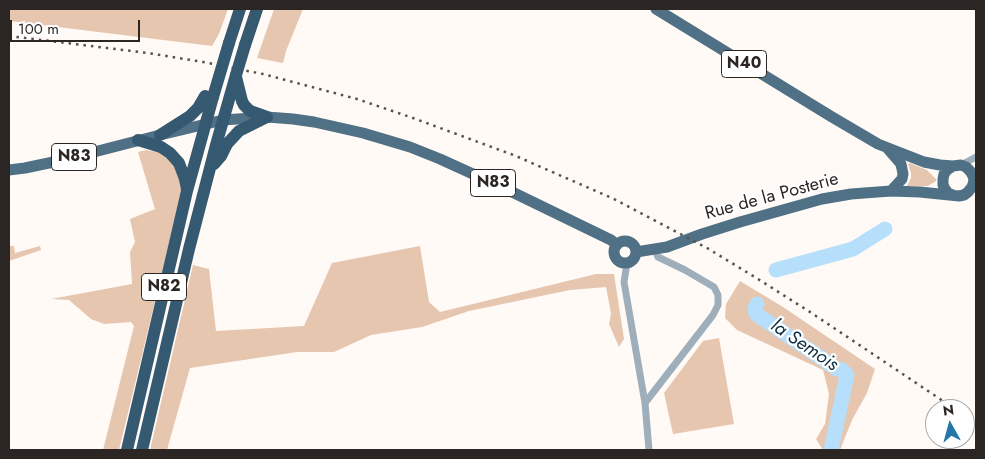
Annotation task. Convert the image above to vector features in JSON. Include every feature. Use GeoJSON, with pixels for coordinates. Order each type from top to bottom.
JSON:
{"type":"FeatureCollection","features":[{"type":"Feature","properties":{"kind":"highway"},"geometry":{"type":"LineString","coordinates":[[160,135],[190,116],[209,97],[221,68],[240,9]]}},
{"type":"Feature","properties":{"kind":"highway","name":"N82"},"geometry":{"type":"LineString","coordinates":[[142,450],[210,167],[223,120],[235,100],[236,75],[257,9]]}},
{"type":"Feature","properties":{"kind":"highway","name":"N82"},"geometry":{"type":"LineString","coordinates":[[127,450],[187,191],[205,124],[209,97]]}},
{"type":"Feature","properties":{"kind":"highway"},"geometry":{"type":"LineString","coordinates":[[235,100],[250,111],[267,117]]}},
{"type":"Feature","properties":{"kind":"highway"},"geometry":{"type":"LineString","coordinates":[[210,167],[217,162],[227,144],[239,131],[267,117]]}},
{"type":"Feature","properties":{"kind":"highway"},"geometry":{"type":"LineString","coordinates":[[138,140],[161,147],[170,153],[179,163],[187,191]]}},
{"type":"Feature","properties":{"kind":"main road","name":"N40"},"geometry":{"type":"LineString","coordinates":[[656,9],[886,148],[924,162],[957,166]]}},
{"type":"Feature","properties":{"kind":"main road","name":"Rue de la Posterie"},"geometry":{"type":"LineString","coordinates":[[223,120],[267,117],[314,122],[363,133],[410,147],[508,190],[611,240],[617,245],[622,242],[629,242],[635,246],[636,252],[667,247],[740,222],[822,199],[851,194],[891,190],[976,198]]}},
{"type":"Feature","properties":{"kind":"main road","name":"N83"},"geometry":{"type":"LineString","coordinates":[[9,170],[54,162],[223,120]]}},
{"type":"Feature","properties":{"kind":"main road"},"geometry":{"type":"LineString","coordinates":[[886,148],[903,168],[902,179],[891,190]]}},
{"type":"Feature","properties":{"kind":"main road","name":"N40"},"geometry":{"type":"LineString","coordinates":[[924,162],[943,180],[948,193],[958,195]]}},
{"type":"Feature","properties":{"kind":"main road"},"geometry":{"type":"LineString","coordinates":[[943,180],[947,170],[957,166],[966,167],[975,178],[968,192],[958,195]]}},
{"type":"Feature","properties":{"kind":"main road","name":"Rue de la Posterie"},"geometry":{"type":"LineString","coordinates":[[920,192],[933,188],[943,180]]}},
{"type":"Feature","properties":{"kind":"main road"},"geometry":{"type":"LineString","coordinates":[[617,245],[614,253],[620,262],[627,263],[633,260],[636,252]]}},
{"type":"Feature","properties":{"kind":"street"},"geometry":{"type":"LineString","coordinates":[[957,166],[976,157]]}},
{"type":"Feature","properties":{"kind":"street"},"geometry":{"type":"LineString","coordinates":[[645,403],[718,305],[718,295],[714,287],[658,257],[655,250]]}},
{"type":"Feature","properties":{"kind":"street"},"geometry":{"type":"LineString","coordinates":[[627,263],[624,282],[645,403],[649,450]]}},
{"type":"Feature","properties":{"kind":"shaded area"},"geometry":{"type":"Polygon","coordinates":[[[9,9],[228,9],[219,34],[212,46],[9,21],[9,9]]]}},
{"type":"Feature","properties":{"kind":"shaded area"},"geometry":{"type":"Polygon","coordinates":[[[274,9],[303,9],[283,63],[257,58],[274,9]]]}},
{"type":"Feature","properties":{"kind":"shaded area"},"geometry":{"type":"Polygon","coordinates":[[[146,150],[158,152],[176,165],[182,190],[119,450],[103,450],[134,326],[131,322],[104,324],[91,319],[69,300],[51,299],[132,284],[130,252],[135,242],[130,219],[155,209],[138,152],[146,150]]]}},
{"type":"Feature","properties":{"kind":"shaded area"},"geometry":{"type":"Polygon","coordinates":[[[910,163],[927,170],[936,181],[928,186],[907,186],[911,178],[908,164],[910,163]]]}},
{"type":"Feature","properties":{"kind":"shaded area"},"geometry":{"type":"Polygon","coordinates":[[[9,246],[14,246],[15,253],[40,246],[41,250],[9,261],[9,246]]]}},
{"type":"Feature","properties":{"kind":"shaded area"},"geometry":{"type":"Polygon","coordinates":[[[420,246],[429,302],[440,312],[596,274],[614,274],[624,339],[619,347],[609,324],[611,314],[606,287],[570,290],[469,311],[422,327],[371,335],[334,352],[297,352],[190,368],[167,450],[150,450],[193,265],[209,269],[216,331],[304,326],[332,263],[420,246]]]}},
{"type":"Feature","properties":{"kind":"shaded area"},"geometry":{"type":"Polygon","coordinates":[[[740,281],[783,307],[875,369],[867,393],[852,420],[840,450],[823,450],[816,439],[825,424],[829,394],[823,370],[737,330],[725,318],[726,304],[740,281]]]}},
{"type":"Feature","properties":{"kind":"shaded area"},"geometry":{"type":"Polygon","coordinates":[[[719,338],[734,424],[673,434],[664,393],[703,341],[719,338]]]}},
{"type":"Feature","properties":{"kind":"waterway","name":"la Semois"},"geometry":{"type":"LineString","coordinates":[[776,270],[853,249],[885,229]]}},
{"type":"Feature","properties":{"kind":"waterway","name":"la Semois"},"geometry":{"type":"LineString","coordinates":[[757,304],[755,308],[756,314],[847,375],[831,450]]}},
{"type":"Feature","properties":{"kind":"railway"},"geometry":{"type":"LineString","coordinates":[[9,36],[148,53],[263,74],[357,99],[516,156],[614,199],[707,248],[810,312],[940,399]]}}]}
